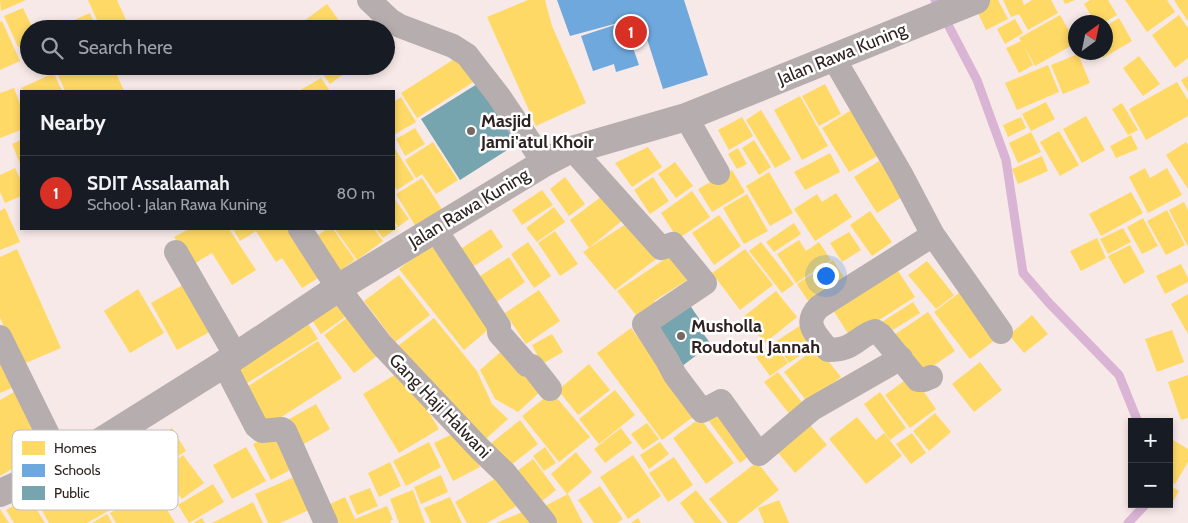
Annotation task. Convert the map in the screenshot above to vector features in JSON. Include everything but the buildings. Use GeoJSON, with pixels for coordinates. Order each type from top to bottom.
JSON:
{"type":"FeatureCollection","features":[{"type":"Feature","properties":{"kind":"street"},"geometry":{"type":"LineString","coordinates":[[370,0],[392,20]]}},
{"type":"Feature","properties":{"kind":"street","name":"Jalan Rawa Kuning"},"geometry":{"type":"LineString","coordinates":[[119,430],[230,360],[338,288],[544,163],[573,150],[686,117],[976,0]]}},
{"type":"Feature","properties":{"kind":"street"},"geometry":{"type":"LineString","coordinates":[[395,22],[454,46],[467,55],[498,95],[544,163]]}},
{"type":"Feature","properties":{"kind":"street"},"geometry":{"type":"LineString","coordinates":[[833,57],[902,176],[933,235],[1001,332]]}},
{"type":"Feature","properties":{"kind":"street"},"geometry":{"type":"LineString","coordinates":[[686,117],[718,173]]}},
{"type":"Feature","properties":{"kind":"street"},"geometry":{"type":"LineString","coordinates":[[573,150],[661,248],[673,244],[705,283],[644,324],[675,375],[702,411],[721,401],[759,454],[812,409],[901,358]]}},
{"type":"Feature","properties":{"kind":"street"},"geometry":{"type":"LineString","coordinates":[[435,229],[500,326],[499,333],[527,365],[532,366],[550,389]]}},
{"type":"Feature","properties":{"kind":"street","name":"Gang Haji Halwani"},"geometry":{"type":"LineString","coordinates":[[301,230],[338,288],[381,344],[505,474],[546,523]]}},
{"type":"Feature","properties":{"kind":"street"},"geometry":{"type":"LineString","coordinates":[[931,377],[918,380],[881,335],[874,331],[866,334],[849,346],[828,350],[814,331],[810,322],[811,315],[818,307],[933,235]]}},
{"type":"Feature","properties":{"kind":"street"},"geometry":{"type":"LineString","coordinates":[[176,252],[230,360],[256,426],[262,431],[283,430],[297,456],[326,523]]}},
{"type":"Feature","properties":{"kind":"street"},"geometry":{"type":"LineString","coordinates":[[0,336],[46,430]]}},
{"type":"Feature","properties":{"kind":"street","name":"Jalan Rawa Kuning"},"geometry":{"type":"LineString","coordinates":[[0,492],[12,487]]}},
{"type":"Feature","properties":{"kind":"waterway"},"geometry":{"type":"LineString","coordinates":[[935,0],[977,80],[1006,160],[1023,273],[1049,303],[1119,375],[1136,418]]}},
{"type":"Feature","properties":{"kind":"waterway"},"geometry":{"type":"LineString","coordinates":[[1128,523],[1142,508]]}},
{"type":"Feature","properties":{"kind":"place","name":"SDIT Assalaamah"},"geometry":{"type":"Point","coordinates":[631,32]}},
{"type":"Feature","properties":{"kind":"place","name":"Masjid Jami'atul Khoir"},"geometry":{"type":"Point","coordinates":[471,131]}},
{"type":"Feature","properties":{"kind":"place","name":"Musholla Roudotul Jannah"},"geometry":{"type":"Point","coordinates":[681,336]}}]}
